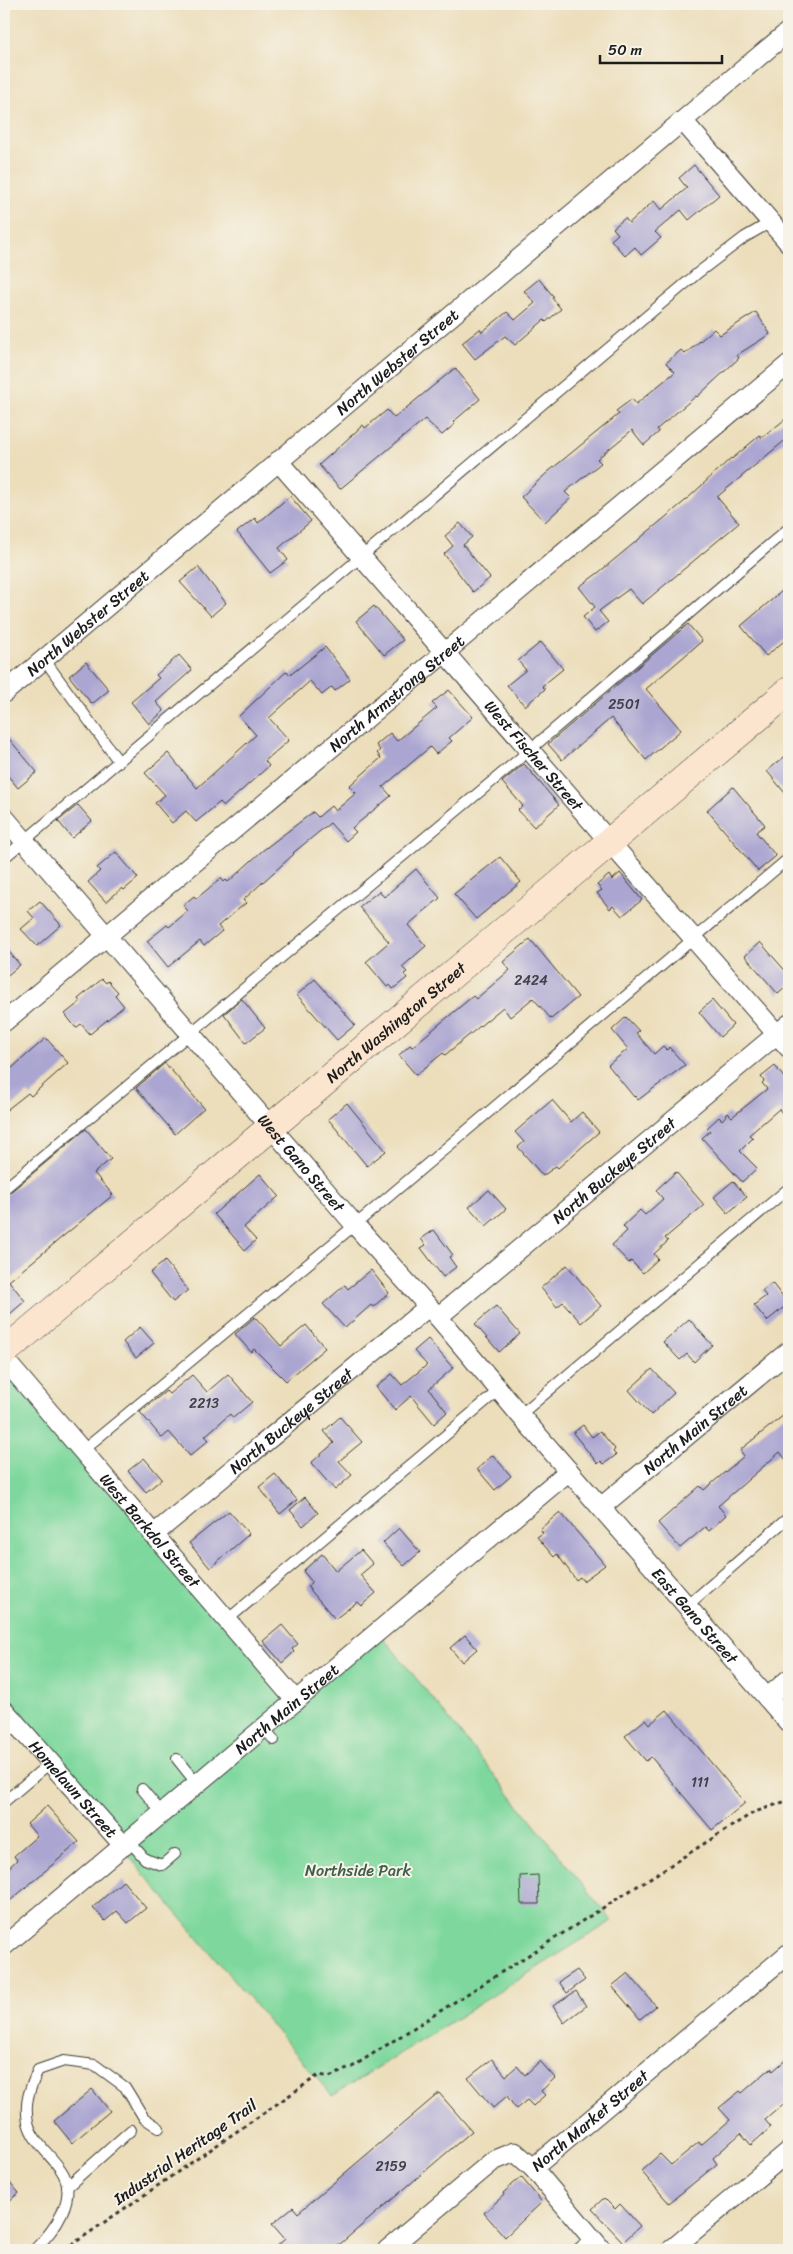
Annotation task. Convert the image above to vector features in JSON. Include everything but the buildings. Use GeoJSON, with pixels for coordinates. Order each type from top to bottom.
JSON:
{"type":"FeatureCollection","features":[{"type":"Feature","properties":{"kind":"main road","name":"North Washington Street"},"geometry":{"type":"LineString","coordinates":[[4,1352],[789,691]]}},
{"type":"Feature","properties":{"kind":"street","name":"North Webster Street"},"geometry":{"type":"LineString","coordinates":[[4,693],[789,31]]}},
{"type":"Feature","properties":{"kind":"street"},"geometry":{"type":"LineString","coordinates":[[683,121],[789,243]]}},
{"type":"Feature","properties":{"kind":"street","name":"North Armstrong Street"},"geometry":{"type":"LineString","coordinates":[[4,1022],[443,652],[789,364]]}},
{"type":"Feature","properties":{"kind":"street","name":"West Fischer Street"},"geometry":{"type":"LineString","coordinates":[[278,461],[443,652],[531,749],[694,940],[783,1029],[789,1048]]}},
{"type":"Feature","properties":{"kind":"street","name":"West Gano Street"},"geometry":{"type":"LineString","coordinates":[[4,817],[601,1508]]}},
{"type":"Feature","properties":{"kind":"street","name":"North Buckeye Street"},"geometry":{"type":"LineString","coordinates":[[153,1535],[783,1029]]}},
{"type":"Feature","properties":{"kind":"street","name":"North Main Street"},"geometry":{"type":"LineString","coordinates":[[601,1508],[789,1351]]}},
{"type":"Feature","properties":{"kind":"street","name":"West Barkdol Street"},"geometry":{"type":"LineString","coordinates":[[4,1359],[296,1701]]}},
{"type":"Feature","properties":{"kind":"street","name":"North Main Street"},"geometry":{"type":"LineString","coordinates":[[4,1946],[197,1784],[269,1734],[296,1701],[569,1471]]}},
{"type":"Feature","properties":{"kind":"street","name":"East Gano Street"},"geometry":{"type":"LineString","coordinates":[[601,1508],[789,1723]]}},
{"type":"Feature","properties":{"kind":"street"},"geometry":{"type":"LineString","coordinates":[[767,1698],[789,1679]]}},
{"type":"Feature","properties":{"kind":"street","name":"Homelawn Street"},"geometry":{"type":"LineString","coordinates":[[4,1710],[126,1843]]}},
{"type":"Feature","properties":{"kind":"street","name":"North Market Street"},"geometry":{"type":"LineString","coordinates":[[388,2250],[493,2161],[515,2152],[533,2168],[789,1953]]}},
{"type":"Feature","properties":{"kind":"street"},"geometry":{"type":"LineString","coordinates":[[671,2250],[789,2151]]}},
{"type":"Feature","properties":{"kind":"street"},"geometry":{"type":"LineString","coordinates":[[533,2168],[597,2244]]}},
{"type":"Feature","properties":{"kind":"lane"},"geometry":{"type":"LineString","coordinates":[[4,858],[699,272],[745,237],[771,222]]}},
{"type":"Feature","properties":{"kind":"lane"},"geometry":{"type":"LineString","coordinates":[[4,1189],[531,749],[789,528]]}},
{"type":"Feature","properties":{"kind":"lane"},"geometry":{"type":"LineString","coordinates":[[44,659],[119,762]]}},
{"type":"Feature","properties":{"kind":"lane"},"geometry":{"type":"LineString","coordinates":[[82,1451],[355,1225],[789,858]]}},
{"type":"Feature","properties":{"kind":"lane"},"geometry":{"type":"LineString","coordinates":[[520,1415],[789,1188]]}},
{"type":"Feature","properties":{"kind":"lane"},"geometry":{"type":"LineString","coordinates":[[226,1621],[428,1448],[499,1390]]}},
{"type":"Feature","properties":{"kind":"lane"},"geometry":{"type":"LineString","coordinates":[[687,1606],[789,1517]]}},
{"type":"Feature","properties":{"kind":"lane"},"geometry":{"type":"LineString","coordinates":[[177,1760],[197,1784]]}},
{"type":"Feature","properties":{"kind":"lane"},"geometry":{"type":"LineString","coordinates":[[4,1802],[51,1762]]}},
{"type":"Feature","properties":{"kind":"lane"},"geometry":{"type":"LineString","coordinates":[[142,1789],[162,1813]]}},
{"type":"Feature","properties":{"kind":"lane"},"geometry":{"type":"LineString","coordinates":[[126,1843],[145,1859],[162,1864],[175,1854]]}},
{"type":"Feature","properties":{"kind":"lane"},"geometry":{"type":"LineString","coordinates":[[34,2250],[59,2223],[67,2187],[62,2171],[34,2136],[28,2123],[27,2096],[38,2070],[64,2061],[95,2065],[125,2087],[144,2118],[159,2128]]}},
{"type":"Feature","properties":{"kind":"lane"},"geometry":{"type":"LineString","coordinates":[[67,2187],[131,2130]]}},
{"type":"Feature","properties":{"kind":"lane"},"geometry":{"type":"LineString","coordinates":[[577,2250],[597,2244]]}},
{"type":"Feature","properties":{"kind":"path","name":"Industrial Heritage Trail"},"geometry":{"type":"LineString","coordinates":[[64,2250],[319,2075],[329,2077],[352,2067],[755,1812],[789,1800]]}},
{"type":"Feature","properties":{"kind":"green space","name":"Northside Park"},"geometry":{"type":"Polygon","coordinates":[[[4,1359],[295,1701],[378,1631],[612,1921],[332,2096],[4,1709],[4,1359]]]}}]}
